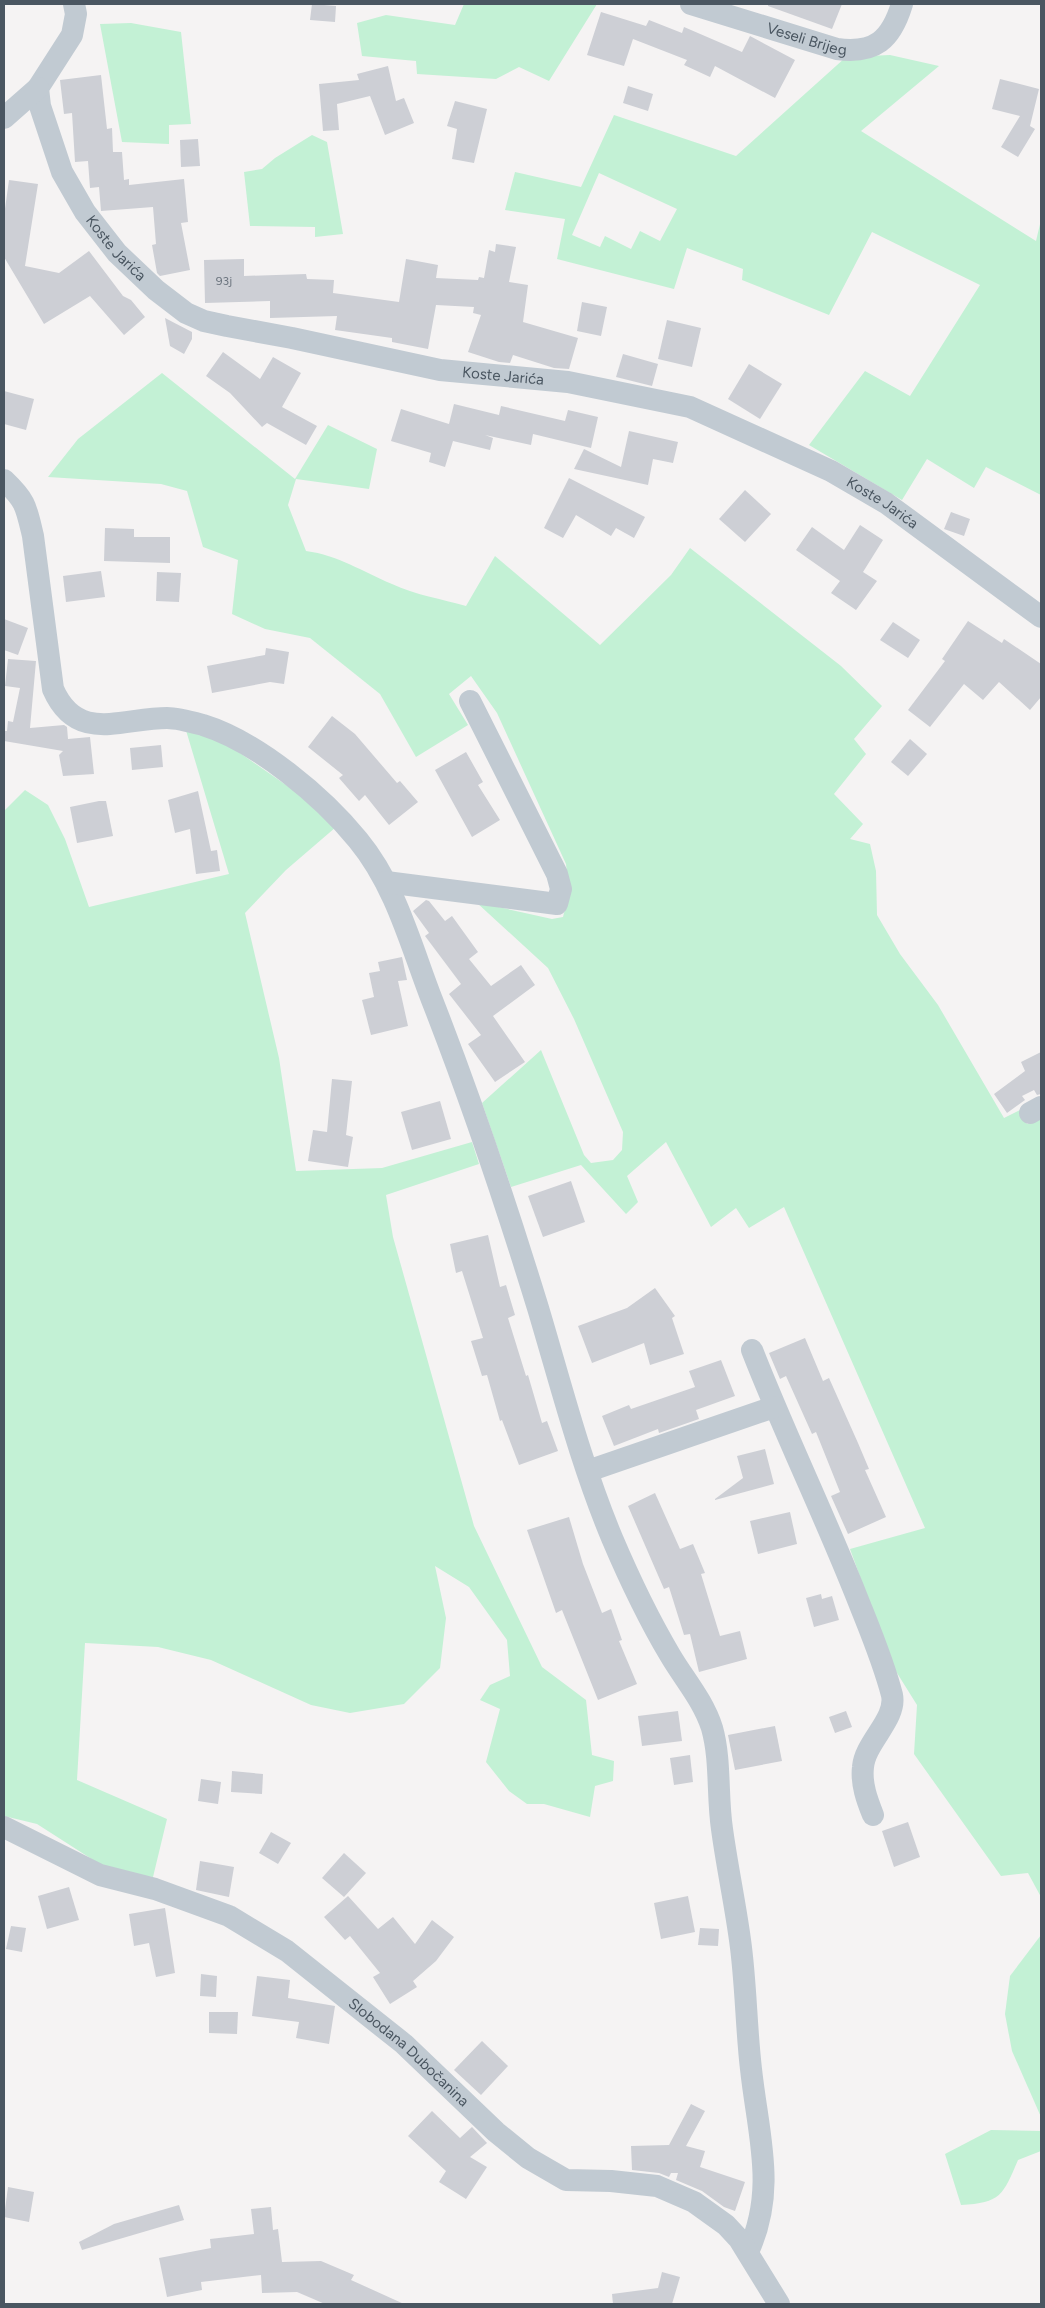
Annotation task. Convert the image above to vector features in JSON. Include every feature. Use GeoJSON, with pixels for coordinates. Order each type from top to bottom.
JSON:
{"type":"FeatureCollection","features":[{"type":"Feature","properties":{"kind":"street"},"geometry":{"type":"LineString","coordinates":[[4,118],[38,88],[72,34],[76,14],[74,4]]}},
{"type":"Feature","properties":{"kind":"street","name":"Veseli Brijeg"},"geometry":{"type":"LineString","coordinates":[[691,4],[837,49],[855,51],[880,43],[898,15],[902,4]]}},
{"type":"Feature","properties":{"kind":"street","name":"Koste Jarića"},"geometry":{"type":"LineString","coordinates":[[38,88],[40,106],[62,172],[85,212],[117,253],[156,290],[186,313],[204,321],[432,369],[568,382],[690,407],[831,471],[886,503],[1041,617]]}},
{"type":"Feature","properties":{"kind":"street"},"geometry":{"type":"LineString","coordinates":[[4,480],[22,498],[27,511],[33,536],[53,689],[60,704],[73,717],[92,723],[114,726],[166,718],[202,724],[231,736],[314,794],[363,846],[386,882],[471,1101],[505,1200],[588,1471],[612,1539],[658,1634],[698,1696],[711,1726],[718,1777],[722,1829],[740,1942],[751,2071],[764,2172],[763,2208],[758,2230],[748,2252]]}},
{"type":"Feature","properties":{"kind":"street"},"geometry":{"type":"LineString","coordinates":[[386,882],[557,904],[562,889],[557,874],[470,701]]}},
{"type":"Feature","properties":{"kind":"street"},"geometry":{"type":"LineString","coordinates":[[752,1350],[774,1407],[832,1534],[885,1668],[892,1698],[892,1710],[867,1750],[863,1767],[865,1795],[873,1815]]}},
{"type":"Feature","properties":{"kind":"street"},"geometry":{"type":"LineString","coordinates":[[588,1471],[774,1407]]}},
{"type":"Feature","properties":{"kind":"street","name":"Slobodana Dubočanina"},"geometry":{"type":"LineString","coordinates":[[4,1827],[100,1875],[155,1889],[229,1916],[287,1952],[404,2044],[496,2132],[528,2158],[566,2180],[611,2181],[657,2186],[694,2202],[726,2225],[748,2252],[780,2304]]}},
{"type":"Feature","properties":{"kind":"green space"},"geometry":{"type":"Polygon","coordinates":[[[464,4],[597,4],[549,81],[519,67],[496,79],[417,74],[416,61],[362,56],[357,23],[386,15],[455,25],[464,4]]]}},
{"type":"Feature","properties":{"kind":"green space"},"geometry":{"type":"Polygon","coordinates":[[[131,23],[181,32],[191,124],[169,125],[169,144],[122,142],[100,24],[131,23]]]}},
{"type":"Feature","properties":{"kind":"green space"},"geometry":{"type":"Polygon","coordinates":[[[890,55],[939,66],[861,131],[1036,241],[1041,220],[1041,495],[986,467],[974,488],[927,459],[902,500],[809,445],[865,371],[910,396],[980,285],[872,232],[829,315],[742,280],[743,269],[687,248],[674,289],[557,259],[565,219],[505,210],[515,172],[581,187],[614,115],[736,156],[846,57],[890,55]],[[599,173],[572,235],[600,247],[605,236],[631,249],[640,231],[660,241],[677,209],[599,173]]]}},
{"type":"Feature","properties":{"kind":"green space"},"geometry":{"type":"Polygon","coordinates":[[[312,135],[327,142],[343,234],[315,237],[315,227],[250,226],[244,172],[262,169],[275,158],[312,135]]]}},
{"type":"Feature","properties":{"kind":"green space"},"geometry":{"type":"Polygon","coordinates":[[[162,373],[295,479],[328,425],[377,449],[369,489],[296,479],[288,505],[306,551],[340,560],[401,588],[466,606],[495,556],[600,645],[671,575],[690,548],[841,666],[882,706],[854,739],[866,754],[834,794],[863,824],[850,839],[870,844],[876,871],[877,915],[900,954],[938,1005],[1004,1118],[1020,1110],[1027,1124],[1041,1116],[1041,1897],[1028,1873],[1001,1876],[914,1754],[917,1705],[892,1665],[850,1549],[925,1528],[784,1207],[749,1228],[736,1208],[711,1227],[666,1142],[627,1176],[638,1202],[626,1214],[581,1165],[511,1187],[482,1103],[541,1050],[584,1155],[591,1163],[613,1160],[622,1150],[623,1132],[574,1019],[548,968],[476,902],[552,919],[563,917],[569,893],[566,864],[497,713],[471,676],[449,694],[468,725],[416,757],[380,694],[310,638],[265,629],[232,614],[238,560],[203,547],[187,491],[161,484],[48,477],[78,439],[162,373]]]}},
{"type":"Feature","properties":{"kind":"green space"},"geometry":{"type":"Polygon","coordinates":[[[185,727],[224,742],[312,803],[336,827],[286,870],[245,913],[279,1058],[296,1171],[382,1168],[472,1142],[479,1164],[386,1195],[393,1237],[474,1526],[542,1667],[586,1700],[592,1755],[614,1761],[613,1781],[595,1786],[590,1817],[544,1804],[527,1804],[509,1791],[486,1762],[500,1709],[480,1700],[490,1685],[510,1676],[507,1640],[469,1587],[435,1566],[446,1618],[440,1668],[404,1704],[350,1713],[311,1705],[211,1660],[158,1647],[85,1643],[77,1780],[167,1819],[153,1877],[115,1874],[37,1824],[4,1816],[4,811],[25,790],[48,805],[65,839],[89,907],[229,874],[185,727]]]}},
{"type":"Feature","properties":{"kind":"green space"},"geometry":{"type":"Polygon","coordinates":[[[1041,1935],[1041,2117],[1012,2051],[1005,2014],[1010,1976],[1041,1935]]]}},
{"type":"Feature","properties":{"kind":"green space"},"geometry":{"type":"Polygon","coordinates":[[[991,2130],[1041,2131],[1041,2151],[1018,2160],[1008,2182],[999,2195],[985,2202],[961,2205],[945,2154],[991,2130]]]}},
{"type":"Feature","properties":{"kind":"building"},"geometry":{"type":"Polygon","coordinates":[[[312,4],[336,6],[335,22],[310,20],[312,4]]]}},
{"type":"Feature","properties":{"kind":"building"},"geometry":{"type":"Polygon","coordinates":[[[768,4],[842,4],[832,29],[768,6],[768,4]]]}},
{"type":"Feature","properties":{"kind":"building"},"geometry":{"type":"Polygon","coordinates":[[[601,12],[646,26],[649,20],[682,33],[684,27],[742,52],[750,36],[795,60],[775,98],[715,66],[710,77],[684,65],[687,60],[633,39],[624,66],[587,55],[601,12]]]}},
{"type":"Feature","properties":{"kind":"building"},"geometry":{"type":"Polygon","coordinates":[[[388,66],[396,101],[404,98],[414,123],[385,135],[370,96],[337,104],[339,130],[323,131],[319,84],[359,80],[357,74],[388,66]]]}},
{"type":"Feature","properties":{"kind":"building"},"geometry":{"type":"Polygon","coordinates":[[[101,75],[107,129],[112,128],[113,152],[122,152],[124,180],[129,179],[129,185],[184,179],[188,222],[181,223],[190,270],[160,276],[157,273],[152,245],[156,244],[153,207],[101,211],[99,187],[90,188],[88,161],[75,162],[72,113],[64,114],[60,80],[101,75]]]}},
{"type":"Feature","properties":{"kind":"building"},"geometry":{"type":"Polygon","coordinates":[[[1000,79],[1039,89],[1030,126],[1035,129],[1018,157],[1001,147],[1020,116],[992,109],[1000,79]]]}},
{"type":"Feature","properties":{"kind":"building"},"geometry":{"type":"Polygon","coordinates":[[[628,86],[653,94],[648,111],[623,103],[628,86]]]}},
{"type":"Feature","properties":{"kind":"building"},"geometry":{"type":"Polygon","coordinates":[[[455,101],[487,109],[474,163],[452,159],[457,129],[447,126],[455,101]]]}},
{"type":"Feature","properties":{"kind":"building"},"geometry":{"type":"Polygon","coordinates":[[[198,139],[200,166],[181,167],[180,140],[198,139]]]}},
{"type":"Feature","properties":{"kind":"building"},"geometry":{"type":"Polygon","coordinates":[[[9,180],[38,184],[25,266],[59,273],[89,251],[123,296],[131,300],[145,317],[124,335],[90,296],[44,324],[4,257],[4,216],[9,180]]]}},
{"type":"Feature","properties":{"kind":"building"},"geometry":{"type":"Polygon","coordinates":[[[496,244],[516,247],[509,282],[528,285],[523,322],[578,338],[569,369],[554,368],[513,355],[510,363],[499,362],[468,352],[481,315],[473,313],[474,307],[436,305],[428,349],[392,342],[392,338],[335,330],[337,316],[270,318],[270,301],[205,303],[204,260],[244,259],[244,276],[306,274],[307,279],[334,280],[333,293],[399,302],[406,259],[438,265],[436,278],[478,280],[479,277],[484,278],[489,250],[495,252],[496,244]]]}},
{"type":"Feature","properties":{"kind":"building"},"geometry":{"type":"Polygon","coordinates":[[[582,302],[607,307],[601,336],[577,331],[582,302]]]}},
{"type":"Feature","properties":{"kind":"building"},"geometry":{"type":"Polygon","coordinates":[[[165,318],[192,332],[192,339],[184,354],[170,346],[165,318]]]}},
{"type":"Feature","properties":{"kind":"building"},"geometry":{"type":"Polygon","coordinates":[[[667,320],[701,328],[692,367],[658,359],[667,320]]]}},
{"type":"Feature","properties":{"kind":"building"},"geometry":{"type":"Polygon","coordinates":[[[223,352],[260,379],[273,357],[301,373],[282,407],[317,426],[306,445],[267,423],[262,427],[230,393],[206,376],[223,352]]]}},
{"type":"Feature","properties":{"kind":"building"},"geometry":{"type":"Polygon","coordinates":[[[623,354],[658,364],[652,386],[616,377],[623,354]]]}},
{"type":"Feature","properties":{"kind":"building"},"geometry":{"type":"Polygon","coordinates":[[[749,364],[782,384],[760,419],[728,399],[749,364]]]}},
{"type":"Feature","properties":{"kind":"building"},"geometry":{"type":"Polygon","coordinates":[[[4,391],[34,399],[26,430],[4,424],[4,391]]]}},
{"type":"Feature","properties":{"kind":"building"},"geometry":{"type":"Polygon","coordinates":[[[454,404],[499,415],[501,406],[565,421],[568,410],[598,417],[591,448],[533,434],[531,445],[485,435],[493,438],[490,450],[453,441],[445,467],[429,462],[431,453],[391,441],[401,409],[449,424],[454,404]]]}},
{"type":"Feature","properties":{"kind":"building"},"geometry":{"type":"Polygon","coordinates":[[[629,431],[678,442],[673,463],[653,459],[648,485],[574,469],[584,449],[621,467],[629,431]]]}},
{"type":"Feature","properties":{"kind":"building"},"geometry":{"type":"Polygon","coordinates":[[[569,478],[645,517],[634,538],[616,528],[611,536],[576,515],[563,538],[544,528],[569,478]]]}},
{"type":"Feature","properties":{"kind":"building"},"geometry":{"type":"Polygon","coordinates":[[[745,490],[771,514],[745,542],[719,519],[745,490]]]}},
{"type":"Feature","properties":{"kind":"building"},"geometry":{"type":"Polygon","coordinates":[[[951,512],[970,519],[964,536],[944,529],[951,512]]]}},
{"type":"Feature","properties":{"kind":"building"},"geometry":{"type":"Polygon","coordinates":[[[860,525],[883,540],[863,572],[877,581],[856,610],[831,593],[840,581],[796,550],[812,527],[844,550],[860,525]]]}},
{"type":"Feature","properties":{"kind":"building"},"geometry":{"type":"Polygon","coordinates":[[[105,528],[134,529],[134,537],[170,537],[170,563],[104,561],[105,528]]]}},
{"type":"Feature","properties":{"kind":"building"},"geometry":{"type":"Polygon","coordinates":[[[101,571],[105,597],[66,602],[63,576],[101,571]]]}},
{"type":"Feature","properties":{"kind":"building"},"geometry":{"type":"Polygon","coordinates":[[[157,572],[181,573],[179,602],[156,601],[157,572]]]}},
{"type":"Feature","properties":{"kind":"building"},"geometry":{"type":"Polygon","coordinates":[[[4,619],[28,628],[18,655],[4,650],[4,619]]]}},
{"type":"Feature","properties":{"kind":"building"},"geometry":{"type":"Polygon","coordinates":[[[968,621],[1002,643],[1004,639],[1041,664],[1041,697],[1030,710],[999,682],[983,700],[964,684],[930,727],[908,710],[945,661],[942,659],[968,621]]]}},
{"type":"Feature","properties":{"kind":"building"},"geometry":{"type":"Polygon","coordinates":[[[893,622],[920,640],[908,658],[880,640],[893,622]]]}},
{"type":"Feature","properties":{"kind":"building"},"geometry":{"type":"Polygon","coordinates":[[[266,648],[289,652],[284,684],[270,682],[212,693],[207,666],[265,655],[266,648]]]}},
{"type":"Feature","properties":{"kind":"building"},"geometry":{"type":"Polygon","coordinates":[[[8,659],[36,661],[30,728],[64,725],[67,727],[68,739],[90,737],[94,774],[63,776],[59,755],[63,751],[4,741],[4,731],[7,731],[8,721],[13,722],[20,688],[5,686],[8,659]]]}},
{"type":"Feature","properties":{"kind":"building"},"geometry":{"type":"Polygon","coordinates":[[[332,716],[355,734],[397,783],[400,781],[418,802],[389,825],[365,795],[359,801],[339,778],[343,775],[308,747],[332,716]]]}},
{"type":"Feature","properties":{"kind":"building"},"geometry":{"type":"Polygon","coordinates":[[[910,739],[927,754],[908,776],[891,762],[910,739]]]}},
{"type":"Feature","properties":{"kind":"building"},"geometry":{"type":"Polygon","coordinates":[[[161,745],[163,767],[132,770],[130,748],[161,745]]]}},
{"type":"Feature","properties":{"kind":"building"},"geometry":{"type":"Polygon","coordinates":[[[466,752],[483,782],[478,785],[500,820],[472,837],[435,770],[466,752]]]}},
{"type":"Feature","properties":{"kind":"building"},"geometry":{"type":"Polygon","coordinates":[[[198,791],[211,851],[217,850],[220,871],[196,874],[190,829],[175,833],[168,800],[198,791]]]}},
{"type":"Feature","properties":{"kind":"building"},"geometry":{"type":"Polygon","coordinates":[[[106,801],[113,836],[77,843],[70,807],[106,801]]]}},
{"type":"Feature","properties":{"kind":"building"},"geometry":{"type":"Polygon","coordinates":[[[426,900],[429,901],[445,921],[452,916],[478,952],[469,959],[491,986],[521,965],[535,985],[493,1016],[525,1062],[495,1082],[468,1044],[481,1035],[449,994],[461,984],[425,936],[429,933],[413,911],[426,900]]]}},
{"type":"Feature","properties":{"kind":"building"},"geometry":{"type":"Polygon","coordinates":[[[402,957],[407,980],[398,981],[408,1026],[371,1035],[362,1000],[374,997],[369,973],[380,971],[378,962],[402,957]]]}},
{"type":"Feature","properties":{"kind":"building"},"geometry":{"type":"Polygon","coordinates":[[[1041,1052],[1041,1094],[1037,1095],[1034,1090],[1022,1096],[1025,1100],[1007,1113],[994,1094],[1025,1071],[1021,1062],[1041,1052]]]}},
{"type":"Feature","properties":{"kind":"building"},"geometry":{"type":"Polygon","coordinates":[[[332,1079],[352,1081],[346,1135],[353,1137],[348,1167],[308,1161],[313,1130],[327,1132],[332,1079]]]}},
{"type":"Feature","properties":{"kind":"building"},"geometry":{"type":"Polygon","coordinates":[[[440,1101],[451,1139],[412,1150],[401,1112],[440,1101]]]}},
{"type":"Feature","properties":{"kind":"building"},"geometry":{"type":"Polygon","coordinates":[[[571,1181],[585,1222],[543,1237],[528,1196],[571,1181]]]}},
{"type":"Feature","properties":{"kind":"building"},"geometry":{"type":"Polygon","coordinates":[[[488,1235],[500,1287],[506,1285],[515,1315],[508,1318],[526,1376],[528,1375],[542,1423],[547,1421],[558,1451],[519,1465],[502,1420],[500,1421],[487,1375],[482,1376],[471,1341],[483,1338],[462,1271],[456,1273],[450,1244],[488,1235]]]}},
{"type":"Feature","properties":{"kind":"building"},"geometry":{"type":"Polygon","coordinates":[[[655,1288],[675,1316],[672,1318],[684,1354],[650,1365],[644,1343],[592,1363],[578,1326],[627,1308],[655,1288]]]}},
{"type":"Feature","properties":{"kind":"building"},"geometry":{"type":"Polygon","coordinates":[[[805,1338],[823,1381],[829,1378],[869,1469],[865,1470],[886,1517],[848,1534],[831,1496],[840,1492],[816,1432],[812,1434],[786,1376],[780,1379],[769,1353],[805,1338]]]}},
{"type":"Feature","properties":{"kind":"building"},"geometry":{"type":"Polygon","coordinates":[[[721,1360],[735,1396],[696,1410],[699,1419],[659,1433],[658,1429],[614,1446],[602,1416],[629,1405],[631,1409],[695,1387],[689,1371],[721,1360]]]}},
{"type":"Feature","properties":{"kind":"building"},"geometry":{"type":"Polygon","coordinates":[[[765,1449],[774,1484],[715,1500],[743,1478],[737,1456],[765,1449]]]}},
{"type":"Feature","properties":{"kind":"building"},"geometry":{"type":"Polygon","coordinates":[[[655,1493],[680,1549],[693,1544],[705,1573],[701,1574],[720,1636],[740,1631],[747,1659],[699,1672],[690,1634],[684,1635],[669,1587],[664,1589],[628,1506],[655,1493]]]}},
{"type":"Feature","properties":{"kind":"building"},"geometry":{"type":"Polygon","coordinates":[[[790,1512],[797,1544],[758,1554],[750,1521],[790,1512]]]}},
{"type":"Feature","properties":{"kind":"building"},"geometry":{"type":"Polygon","coordinates":[[[569,1517],[583,1564],[602,1613],[611,1609],[622,1640],[619,1641],[637,1684],[598,1700],[562,1610],[556,1613],[527,1530],[569,1517]]]}},
{"type":"Feature","properties":{"kind":"building"},"geometry":{"type":"Polygon","coordinates":[[[821,1594],[822,1599],[832,1596],[839,1620],[814,1627],[806,1598],[821,1594]]]}},
{"type":"Feature","properties":{"kind":"building"},"geometry":{"type":"Polygon","coordinates":[[[678,1711],[682,1741],[642,1746],[638,1716],[678,1711]]]}},
{"type":"Feature","properties":{"kind":"building"},"geometry":{"type":"Polygon","coordinates":[[[846,1711],[852,1727],[835,1733],[829,1717],[846,1711]]]}},
{"type":"Feature","properties":{"kind":"building"},"geometry":{"type":"Polygon","coordinates":[[[775,1726],[782,1761],[735,1770],[728,1735],[775,1726]]]}},
{"type":"Feature","properties":{"kind":"building"},"geometry":{"type":"Polygon","coordinates":[[[690,1755],[693,1782],[674,1785],[670,1758],[690,1755]]]}},
{"type":"Feature","properties":{"kind":"building"},"geometry":{"type":"Polygon","coordinates":[[[232,1771],[263,1774],[262,1794],[231,1792],[232,1771]]]}},
{"type":"Feature","properties":{"kind":"building"},"geometry":{"type":"Polygon","coordinates":[[[201,1779],[221,1782],[218,1804],[198,1801],[201,1779]]]}},
{"type":"Feature","properties":{"kind":"building"},"geometry":{"type":"Polygon","coordinates":[[[908,1822],[920,1857],[894,1867],[882,1831],[908,1822]]]}},
{"type":"Feature","properties":{"kind":"building"},"geometry":{"type":"Polygon","coordinates":[[[271,1832],[291,1843],[278,1864],[259,1853],[271,1832]]]}},
{"type":"Feature","properties":{"kind":"building"},"geometry":{"type":"Polygon","coordinates":[[[344,1853],[366,1873],[344,1897],[322,1878],[344,1853]]]}},
{"type":"Feature","properties":{"kind":"building"},"geometry":{"type":"Polygon","coordinates":[[[200,1861],[234,1867],[229,1897],[196,1890],[200,1861]]]}},
{"type":"Feature","properties":{"kind":"building"},"geometry":{"type":"Polygon","coordinates":[[[69,1887],[79,1920],[47,1929],[38,1896],[69,1887]]]}},
{"type":"Feature","properties":{"kind":"building"},"geometry":{"type":"Polygon","coordinates":[[[348,1896],[378,1929],[393,1917],[415,1944],[432,1920],[454,1937],[436,1961],[413,1981],[417,1987],[390,2004],[373,1977],[380,1973],[350,1936],[345,1940],[324,1917],[348,1896]]]}},
{"type":"Feature","properties":{"kind":"building"},"geometry":{"type":"Polygon","coordinates":[[[688,1896],[695,1932],[661,1939],[654,1903],[688,1896]]]}},
{"type":"Feature","properties":{"kind":"building"},"geometry":{"type":"Polygon","coordinates":[[[165,1908],[175,1973],[156,1977],[149,1943],[134,1946],[129,1914],[165,1908]]]}},
{"type":"Feature","properties":{"kind":"building"},"geometry":{"type":"Polygon","coordinates":[[[11,1926],[26,1928],[22,1952],[6,1949],[11,1926]]]}},
{"type":"Feature","properties":{"kind":"building"},"geometry":{"type":"Polygon","coordinates":[[[700,1928],[719,1929],[718,1946],[698,1945],[700,1928]]]}},
{"type":"Feature","properties":{"kind":"building"},"geometry":{"type":"Polygon","coordinates":[[[201,1974],[217,1976],[216,1997],[200,1996],[201,1974]]]}},
{"type":"Feature","properties":{"kind":"building"},"geometry":{"type":"Polygon","coordinates":[[[257,1976],[290,1980],[288,1998],[335,2006],[329,2044],[296,2038],[299,2022],[252,2016],[257,1976]]]}},
{"type":"Feature","properties":{"kind":"building"},"geometry":{"type":"Polygon","coordinates":[[[209,2012],[238,2012],[237,2034],[209,2033],[209,2012]]]}},
{"type":"Feature","properties":{"kind":"building"},"geometry":{"type":"Polygon","coordinates":[[[482,2041],[508,2066],[481,2095],[454,2070],[482,2041]]]}},
{"type":"Feature","properties":{"kind":"building"},"geometry":{"type":"Polygon","coordinates":[[[691,2104],[705,2111],[686,2146],[705,2151],[700,2167],[745,2182],[735,2211],[724,2207],[702,2191],[676,2180],[678,2173],[671,2173],[669,2177],[659,2173],[632,2170],[631,2146],[669,2145],[691,2104]]]}},
{"type":"Feature","properties":{"kind":"building"},"geometry":{"type":"Polygon","coordinates":[[[432,2111],[460,2138],[472,2127],[487,2143],[470,2157],[487,2167],[466,2199],[439,2182],[446,2171],[408,2136],[432,2111]]]}},
{"type":"Feature","properties":{"kind":"building"},"geometry":{"type":"Polygon","coordinates":[[[8,2187],[34,2192],[29,2222],[4,2217],[8,2187]]]}},
{"type":"Feature","properties":{"kind":"building"},"geometry":{"type":"Polygon","coordinates":[[[179,2205],[184,2220],[82,2250],[79,2242],[114,2224],[179,2205]]]}},
{"type":"Feature","properties":{"kind":"building"},"geometry":{"type":"Polygon","coordinates":[[[271,2207],[273,2230],[278,2229],[282,2262],[321,2261],[354,2275],[351,2280],[404,2304],[325,2304],[297,2292],[262,2293],[261,2275],[201,2282],[202,2290],[167,2297],[159,2258],[211,2248],[210,2239],[254,2234],[251,2209],[271,2207]]]}},
{"type":"Feature","properties":{"kind":"building"},"geometry":{"type":"Polygon","coordinates":[[[662,2272],[680,2277],[672,2304],[613,2304],[612,2294],[658,2288],[662,2272]]]}}]}
